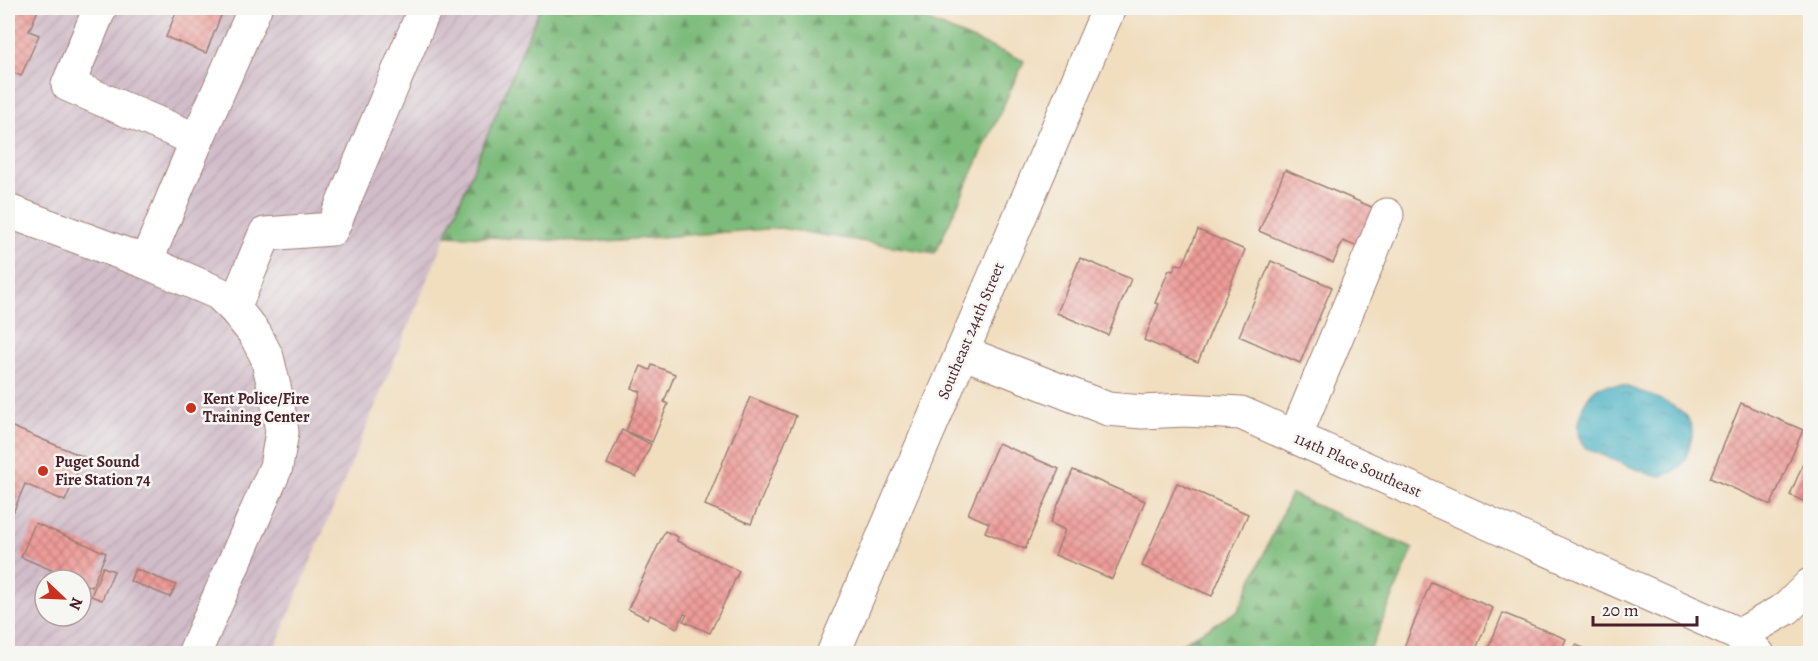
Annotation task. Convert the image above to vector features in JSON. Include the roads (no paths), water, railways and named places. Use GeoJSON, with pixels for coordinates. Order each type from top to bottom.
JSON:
{"type":"FeatureCollection","features":[{"type":"Feature","properties":{"kind":"street"},"geometry":{"type":"LineString","coordinates":[[100,8],[68,85],[197,140]]}},
{"type":"Feature","properties":{"kind":"street"},"geometry":{"type":"LineString","coordinates":[[146,262],[255,8]]}},
{"type":"Feature","properties":{"kind":"street"},"geometry":{"type":"LineString","coordinates":[[234,308],[265,234],[332,229],[425,8]]}},
{"type":"Feature","properties":{"kind":"street","name":"Southeast 244th Street"},"geometry":{"type":"LineString","coordinates":[[833,654],[1109,8]]}},
{"type":"Feature","properties":{"kind":"street"},"geometry":{"type":"LineString","coordinates":[[8,211],[146,262],[218,293],[234,308],[255,334],[267,357],[282,432],[276,467],[194,654]]}},
{"type":"Feature","properties":{"kind":"street"},"geometry":{"type":"LineString","coordinates":[[1295,437],[1387,215]]}},
{"type":"Feature","properties":{"kind":"street","name":"114th Place Southeast"},"geometry":{"type":"LineString","coordinates":[[962,352],[1108,409],[1142,412],[1185,410],[1241,413],[1749,644]]}},
{"type":"Feature","properties":{"kind":"street"},"geometry":{"type":"LineString","coordinates":[[1749,644],[1810,585]]}},
{"type":"Feature","properties":{"kind":"water"},"geometry":{"type":"Polygon","coordinates":[[[1622,385],[1666,402],[1685,416],[1691,425],[1692,435],[1686,457],[1682,465],[1674,471],[1661,476],[1653,475],[1589,449],[1580,441],[1578,424],[1580,415],[1593,391],[1601,386],[1622,385]]]}},
{"type":"Feature","properties":{"kind":"place","name":"Kent Police/Fire Training Center"},"geometry":{"type":"Point","coordinates":[191,408]}},
{"type":"Feature","properties":{"kind":"place","name":"Puget Sound Fire Station 74"},"geometry":{"type":"Point","coordinates":[43,471]}}]}
